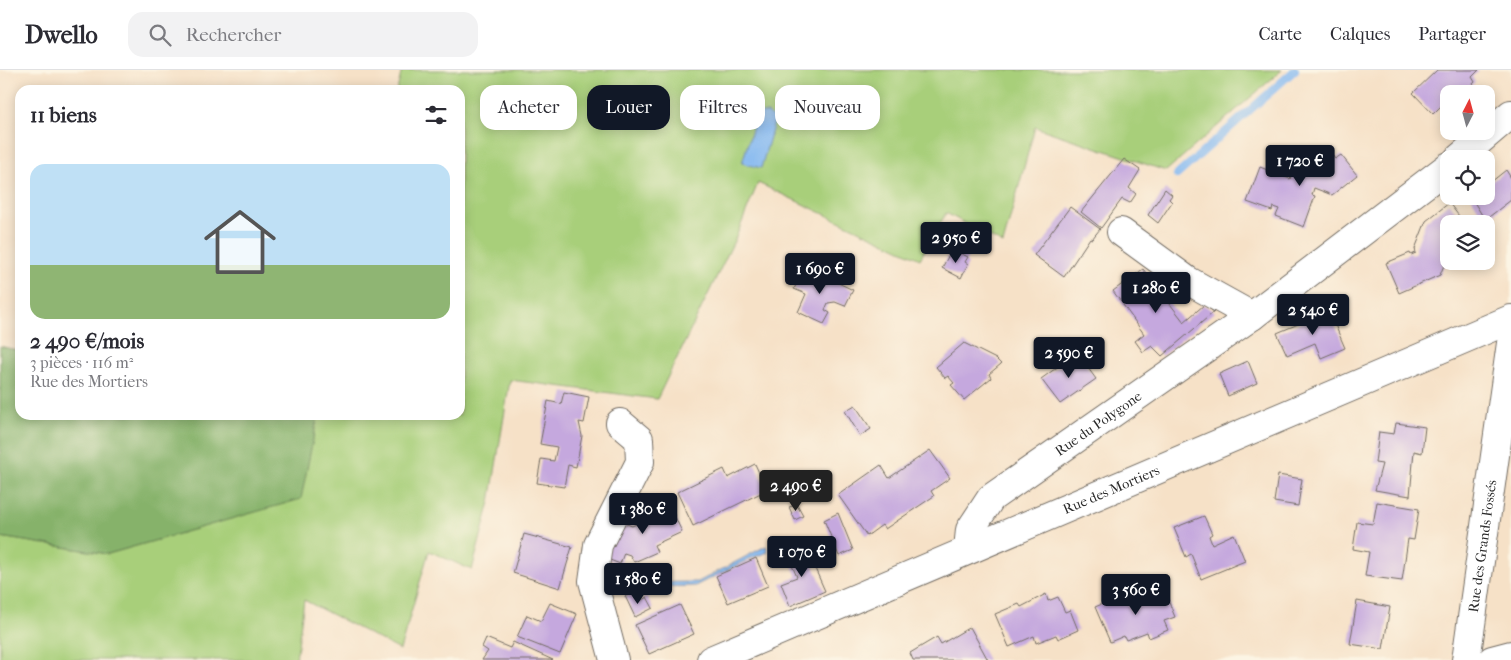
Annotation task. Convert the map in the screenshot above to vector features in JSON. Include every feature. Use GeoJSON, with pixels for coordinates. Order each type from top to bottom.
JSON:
{"type":"FeatureCollection","features":[{"type":"Feature","properties":{"kind":"street"},"geometry":{"type":"LineString","coordinates":[[1469,150],[1511,114]]}},
{"type":"Feature","properties":{"kind":"street","name":"Rue du Polygone"},"geometry":{"type":"LineString","coordinates":[[968,549],[970,530],[991,498],[1252,316],[1440,173]]}},
{"type":"Feature","properties":{"kind":"street"},"geometry":{"type":"LineString","coordinates":[[1121,232],[1187,280],[1252,316]]}},
{"type":"Feature","properties":{"kind":"street","name":"Rue des Mortiers"},"geometry":{"type":"LineString","coordinates":[[711,660],[968,549],[1511,331]]}},
{"type":"Feature","properties":{"kind":"street","name":"Rue des Grands Fossés"},"geometry":{"type":"LineString","coordinates":[[1466,660],[1511,331]]}},
{"type":"Feature","properties":{"kind":"street"},"geometry":{"type":"LineString","coordinates":[[614,660],[593,581],[598,545],[640,462],[638,439],[620,423]]}},
{"type":"Feature","properties":{"kind":"street"},"geometry":{"type":"LineString","coordinates":[[1492,660],[1511,655]]}},
{"type":"Feature","properties":{"kind":"green space"},"geometry":{"type":"Polygon","coordinates":[[[402,70],[1282,70],[1166,171],[1035,127],[1003,244],[946,213],[920,259],[758,183],[736,237],[657,399],[510,380],[490,502],[472,570],[429,551],[400,650],[304,600],[296,660],[0,660],[0,537],[108,554],[300,499],[317,420],[465,420],[465,85],[398,85],[402,70]]]}},
{"type":"Feature","properties":{"kind":"green space"},"geometry":{"type":"Polygon","coordinates":[[[0,346],[15,350],[15,420],[317,420],[301,499],[108,554],[0,537],[0,346]]]}},
{"type":"Feature","properties":{"kind":"water"},"geometry":{"type":"Polygon","coordinates":[[[765,113],[768,113],[775,120],[761,168],[742,163],[752,130],[765,130],[765,113]]]}},
{"type":"Feature","properties":{"kind":"water"},"geometry":{"type":"Polygon","coordinates":[[[766,546],[768,552],[749,559],[695,586],[637,587],[605,591],[599,583],[698,582],[766,546]]]}},
{"type":"Feature","properties":{"kind":"building"},"geometry":{"type":"Polygon","coordinates":[[[1437,70],[1479,70],[1472,77],[1475,82],[1472,85],[1440,85],[1440,107],[1433,114],[1413,93],[1437,70]]]}},
{"type":"Feature","properties":{"kind":"building"},"geometry":{"type":"Polygon","coordinates":[[[1328,150],[1335,159],[1341,155],[1357,175],[1332,195],[1314,188],[1312,195],[1315,196],[1304,227],[1276,216],[1279,209],[1273,207],[1272,211],[1247,202],[1260,167],[1290,179],[1295,165],[1309,171],[1312,164],[1328,150]]]}},
{"type":"Feature","properties":{"kind":"building"},"geometry":{"type":"Polygon","coordinates":[[[1124,159],[1140,170],[1129,188],[1136,194],[1130,203],[1122,199],[1101,228],[1081,212],[1124,159]]]}},
{"type":"Feature","properties":{"kind":"building"},"geometry":{"type":"Polygon","coordinates":[[[1506,170],[1511,178],[1511,200],[1492,215],[1482,215],[1476,205],[1495,205],[1495,179],[1506,170]]]}},
{"type":"Feature","properties":{"kind":"building"},"geometry":{"type":"Polygon","coordinates":[[[1165,189],[1172,195],[1169,199],[1172,202],[1158,223],[1148,215],[1165,189]]]}},
{"type":"Feature","properties":{"kind":"building"},"geometry":{"type":"Polygon","coordinates":[[[1446,205],[1451,205],[1458,215],[1440,215],[1440,270],[1442,270],[1440,275],[1399,293],[1386,263],[1410,253],[1411,255],[1416,253],[1415,249],[1426,221],[1446,205]]]}},
{"type":"Feature","properties":{"kind":"building"},"geometry":{"type":"Polygon","coordinates":[[[1070,207],[1100,229],[1092,239],[1090,238],[1064,277],[1034,255],[1070,207]]]}},
{"type":"Feature","properties":{"kind":"building"},"geometry":{"type":"Polygon","coordinates":[[[952,249],[968,257],[965,262],[968,264],[961,278],[942,268],[952,249]]]}},
{"type":"Feature","properties":{"kind":"building"},"geometry":{"type":"Polygon","coordinates":[[[805,267],[853,290],[845,306],[835,302],[828,303],[825,310],[830,313],[824,324],[798,312],[806,294],[794,289],[805,267]]]}},
{"type":"Feature","properties":{"kind":"building"},"geometry":{"type":"Polygon","coordinates":[[[1143,269],[1184,322],[1204,305],[1214,312],[1162,356],[1152,346],[1143,352],[1135,341],[1144,334],[1113,291],[1143,269]]]}},
{"type":"Feature","properties":{"kind":"building"},"geometry":{"type":"Polygon","coordinates":[[[1329,311],[1345,348],[1321,358],[1315,343],[1287,355],[1277,333],[1329,311]]]}},
{"type":"Feature","properties":{"kind":"building"},"geometry":{"type":"Polygon","coordinates":[[[964,343],[996,359],[1001,364],[989,374],[991,378],[964,400],[951,385],[954,383],[948,376],[945,378],[936,367],[964,343]]]}},
{"type":"Feature","properties":{"kind":"building"},"geometry":{"type":"Polygon","coordinates":[[[1077,353],[1096,379],[1060,404],[1041,379],[1077,353]]]}},
{"type":"Feature","properties":{"kind":"building"},"geometry":{"type":"Polygon","coordinates":[[[1248,361],[1257,383],[1228,396],[1219,374],[1248,361]]]}},
{"type":"Feature","properties":{"kind":"building"},"geometry":{"type":"Polygon","coordinates":[[[564,392],[589,397],[584,423],[579,422],[582,436],[576,467],[568,465],[564,487],[537,483],[541,459],[554,461],[557,447],[540,444],[548,401],[561,404],[564,392]]]}},
{"type":"Feature","properties":{"kind":"building"},"geometry":{"type":"Polygon","coordinates":[[[855,405],[871,429],[860,436],[845,411],[855,405]]]}},
{"type":"Feature","properties":{"kind":"building"},"geometry":{"type":"Polygon","coordinates":[[[1396,423],[1425,427],[1422,453],[1414,451],[1410,496],[1375,490],[1382,464],[1375,463],[1379,432],[1394,434],[1396,423]]]}},
{"type":"Feature","properties":{"kind":"building"},"geometry":{"type":"Polygon","coordinates":[[[930,450],[950,478],[931,491],[934,496],[885,529],[882,525],[867,536],[838,495],[881,465],[889,478],[930,450]]]}},
{"type":"Feature","properties":{"kind":"building"},"geometry":{"type":"Polygon","coordinates":[[[755,464],[767,490],[693,526],[677,492],[724,469],[728,478],[755,464]]]}},
{"type":"Feature","properties":{"kind":"building"},"geometry":{"type":"Polygon","coordinates":[[[1278,475],[1302,479],[1298,506],[1274,502],[1278,475]]]}},
{"type":"Feature","properties":{"kind":"building"},"geometry":{"type":"Polygon","coordinates":[[[1377,502],[1419,509],[1414,540],[1408,539],[1402,581],[1365,576],[1369,552],[1353,549],[1357,522],[1373,524],[1377,502]]]}},
{"type":"Feature","properties":{"kind":"building"},"geometry":{"type":"Polygon","coordinates":[[[669,504],[682,532],[654,545],[657,552],[634,562],[630,555],[624,553],[620,564],[605,558],[619,521],[632,526],[642,521],[640,517],[669,504]]]}},
{"type":"Feature","properties":{"kind":"building"},"geometry":{"type":"Polygon","coordinates":[[[797,505],[803,516],[795,520],[789,507],[797,505]]]}},
{"type":"Feature","properties":{"kind":"building"},"geometry":{"type":"Polygon","coordinates":[[[838,513],[853,550],[839,556],[824,520],[838,513]]]}},
{"type":"Feature","properties":{"kind":"building"},"geometry":{"type":"Polygon","coordinates":[[[1204,516],[1212,534],[1209,536],[1212,544],[1234,534],[1245,561],[1201,579],[1191,554],[1186,557],[1174,528],[1204,516]]]}},
{"type":"Feature","properties":{"kind":"building"},"geometry":{"type":"Polygon","coordinates":[[[524,534],[572,547],[560,588],[513,573],[524,534]]]}},
{"type":"Feature","properties":{"kind":"building"},"geometry":{"type":"Polygon","coordinates":[[[805,546],[825,591],[790,606],[781,583],[797,577],[787,554],[805,546]]]}},
{"type":"Feature","properties":{"kind":"building"},"geometry":{"type":"Polygon","coordinates":[[[756,558],[768,586],[728,603],[716,576],[756,558]]]}},
{"type":"Feature","properties":{"kind":"building"},"geometry":{"type":"Polygon","coordinates":[[[1161,583],[1175,617],[1164,621],[1168,630],[1149,638],[1147,632],[1126,640],[1124,636],[1110,642],[1095,607],[1124,595],[1131,611],[1136,609],[1135,605],[1148,600],[1145,590],[1161,583]]]}},
{"type":"Feature","properties":{"kind":"building"},"geometry":{"type":"Polygon","coordinates":[[[635,593],[640,601],[647,597],[653,608],[635,617],[625,596],[635,593]]]}},
{"type":"Feature","properties":{"kind":"building"},"geometry":{"type":"Polygon","coordinates":[[[1046,594],[1048,601],[1058,597],[1065,612],[1070,610],[1078,630],[1058,639],[1056,635],[1036,643],[1034,636],[1009,647],[995,614],[1019,604],[1021,607],[1046,594]]]}},
{"type":"Feature","properties":{"kind":"building"},"geometry":{"type":"Polygon","coordinates":[[[1357,601],[1390,607],[1383,649],[1350,644],[1357,601]]]}},
{"type":"Feature","properties":{"kind":"building"},"geometry":{"type":"Polygon","coordinates":[[[550,603],[577,614],[560,654],[517,637],[527,615],[541,621],[550,603]]]}},
{"type":"Feature","properties":{"kind":"building"},"geometry":{"type":"Polygon","coordinates":[[[680,605],[694,634],[649,654],[635,625],[680,605]]]}},
{"type":"Feature","properties":{"kind":"building"},"geometry":{"type":"Polygon","coordinates":[[[970,627],[988,660],[913,660],[910,653],[937,637],[941,644],[970,627]]]}},
{"type":"Feature","properties":{"kind":"building"},"geometry":{"type":"Polygon","coordinates":[[[486,638],[510,648],[513,642],[553,660],[482,660],[488,651],[482,647],[486,638]]]}},
{"type":"Feature","properties":{"kind":"waterway"},"geometry":{"type":"LineString","coordinates":[[1177,175],[1295,70]]}}]}
